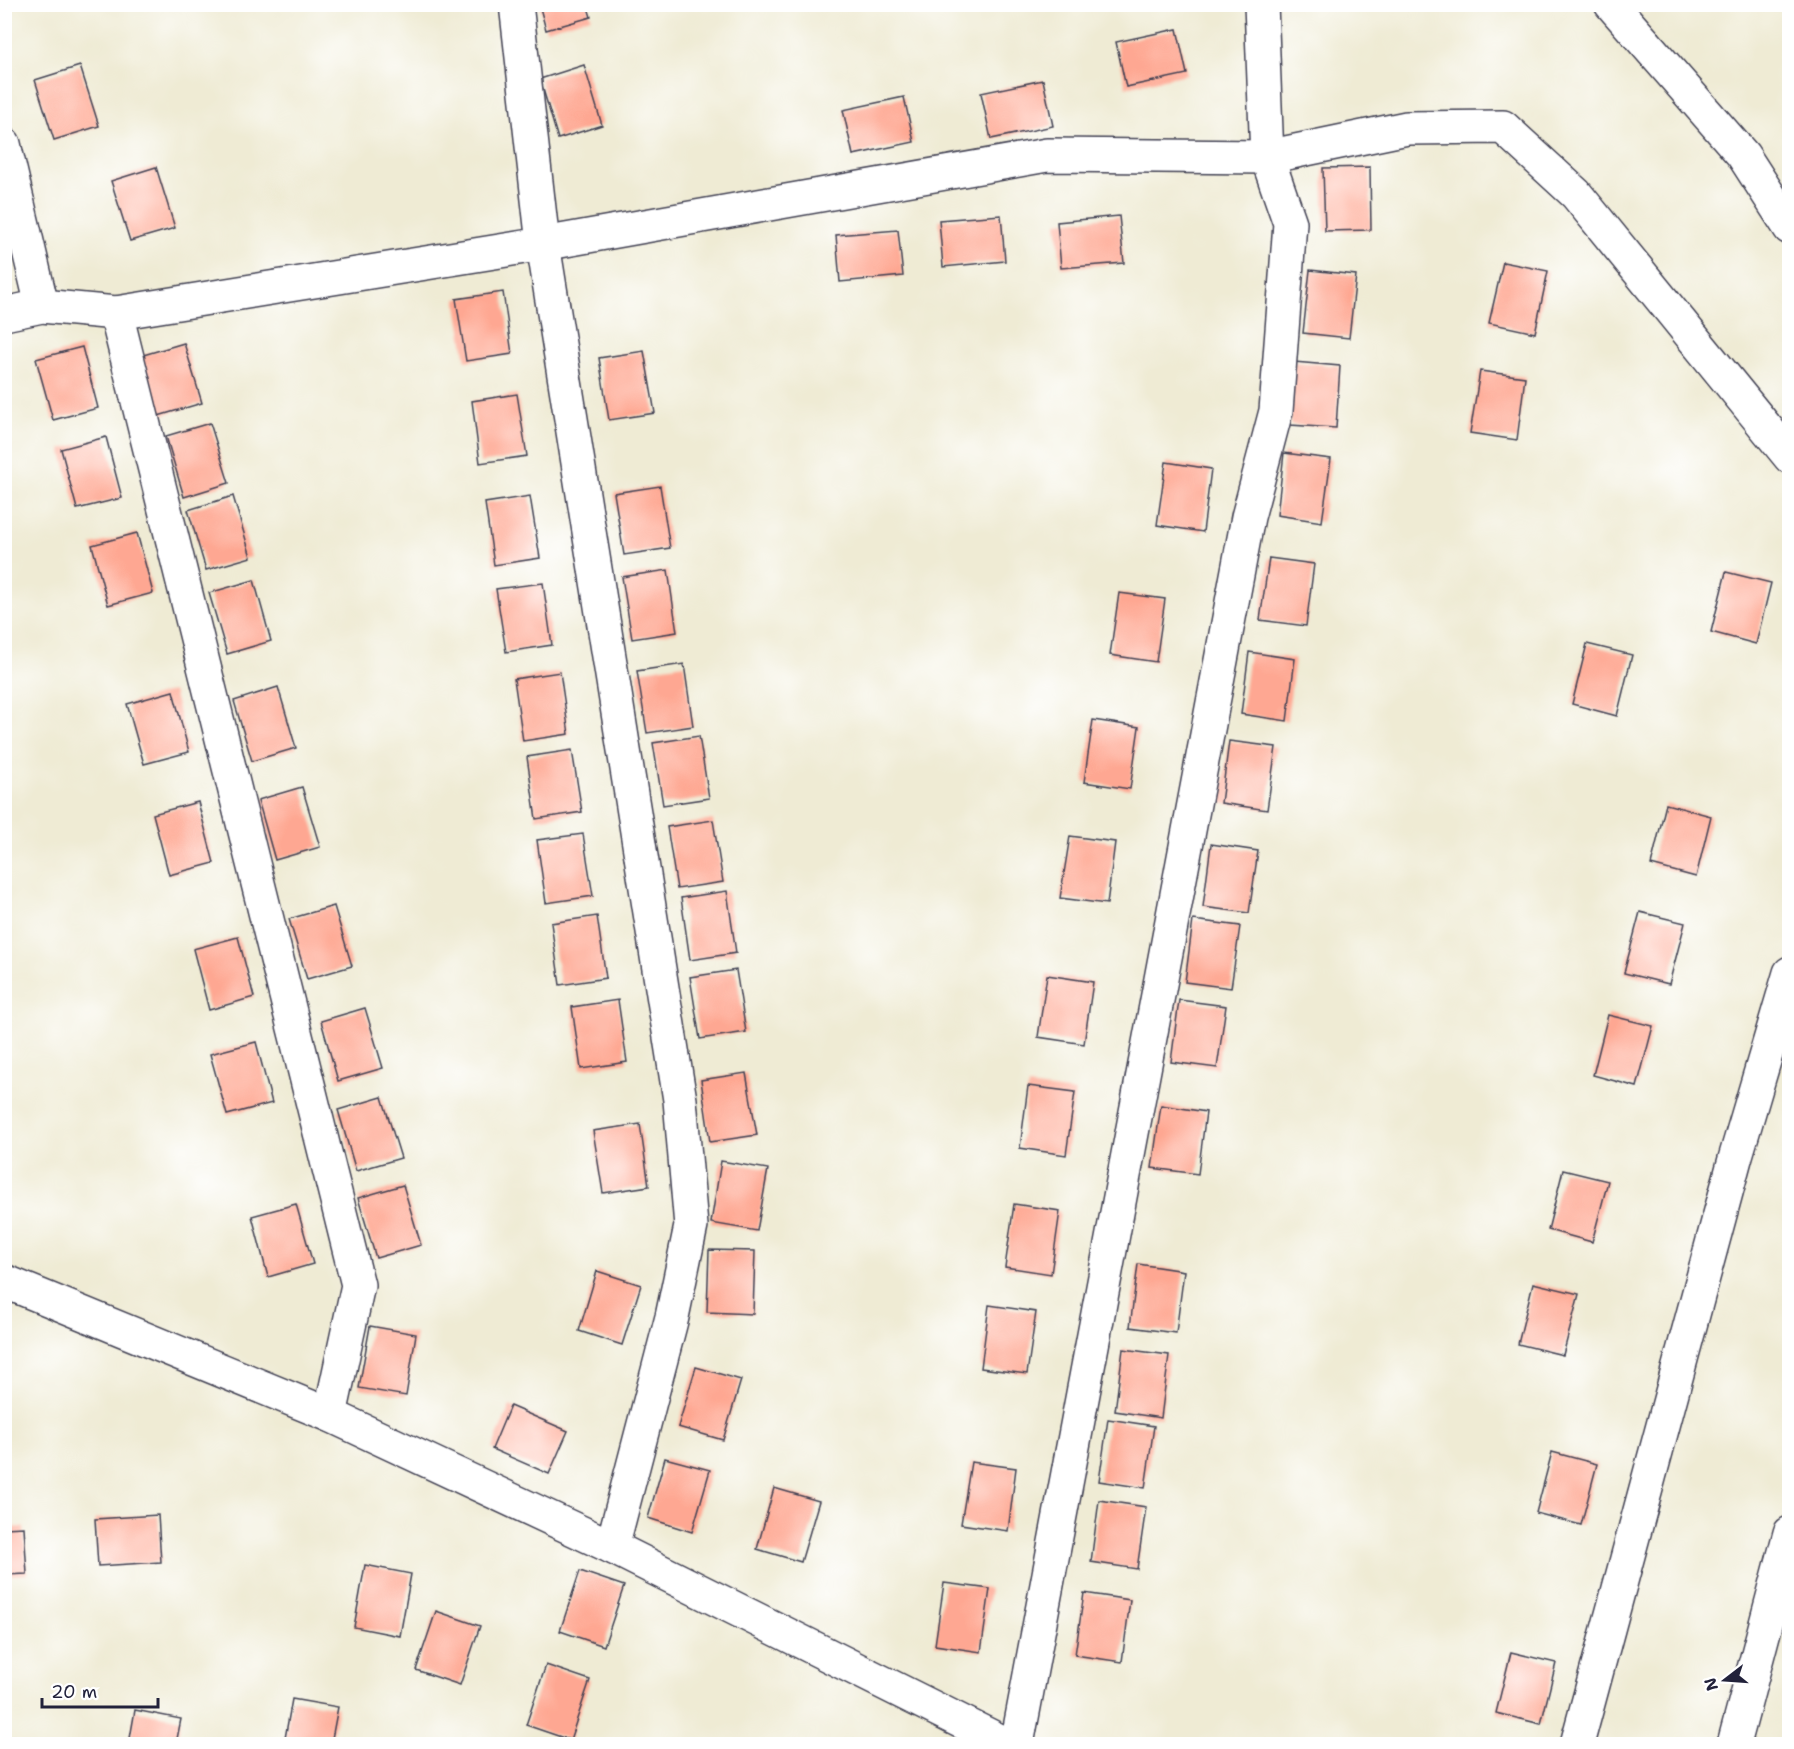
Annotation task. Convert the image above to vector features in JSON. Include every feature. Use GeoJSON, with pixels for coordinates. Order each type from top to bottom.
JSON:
{"type":"FeatureCollection","features":[{"type":"Feature","properties":{"kind":"street"},"geometry":{"type":"LineString","coordinates":[[516,4],[543,244],[680,1100],[691,1226],[672,1317],[612,1547]]}},
{"type":"Feature","properties":{"kind":"street"},"geometry":{"type":"LineString","coordinates":[[1017,1744],[1248,517],[1276,411],[1290,223],[1267,157],[1261,4]]}},
{"type":"Feature","properties":{"kind":"street"},"geometry":{"type":"LineString","coordinates":[[1611,4],[1743,155],[1790,228]]}},
{"type":"Feature","properties":{"kind":"street"},"geometry":{"type":"LineString","coordinates":[[4,314],[42,306],[116,313],[543,244],[1047,155],[1267,157],[1407,128],[1503,127],[1576,194],[1790,457]]}},
{"type":"Feature","properties":{"kind":"street"},"geometry":{"type":"LineString","coordinates":[[4,144],[42,306]]}},
{"type":"Feature","properties":{"kind":"street"},"geometry":{"type":"LineString","coordinates":[[116,313],[358,1285],[330,1415]]}},
{"type":"Feature","properties":{"kind":"street"},"geometry":{"type":"LineString","coordinates":[[1577,1744],[1735,1159],[1790,972]]}},
{"type":"Feature","properties":{"kind":"street"},"geometry":{"type":"LineString","coordinates":[[4,1281],[330,1415],[612,1547],[987,1741]]}},
{"type":"Feature","properties":{"kind":"street"},"geometry":{"type":"LineString","coordinates":[[1734,1744],[1790,1533]]}},
{"type":"Feature","properties":{"kind":"building"},"geometry":{"type":"Polygon","coordinates":[[[539,4],[587,4],[591,17],[546,30],[539,4]]]}},
{"type":"Feature","properties":{"kind":"building"},"geometry":{"type":"Polygon","coordinates":[[[1177,29],[1187,74],[1126,87],[1116,42],[1177,29]]]}},
{"type":"Feature","properties":{"kind":"building"},"geometry":{"type":"Polygon","coordinates":[[[584,65],[602,125],[558,139],[540,79],[584,65]]]}},
{"type":"Feature","properties":{"kind":"building"},"geometry":{"type":"Polygon","coordinates":[[[80,66],[99,126],[54,140],[35,80],[80,66]]]}},
{"type":"Feature","properties":{"kind":"building"},"geometry":{"type":"Polygon","coordinates":[[[1043,80],[1053,126],[991,139],[981,93],[1043,80]]]}},
{"type":"Feature","properties":{"kind":"building"},"geometry":{"type":"Polygon","coordinates":[[[904,97],[914,142],[853,155],[843,110],[904,97]]]}},
{"type":"Feature","properties":{"kind":"building"},"geometry":{"type":"Polygon","coordinates":[[[156,167],[175,228],[130,241],[111,181],[156,167]]]}},
{"type":"Feature","properties":{"kind":"building"},"geometry":{"type":"Polygon","coordinates":[[[1370,167],[1371,230],[1325,231],[1323,168],[1370,167]]]}},
{"type":"Feature","properties":{"kind":"building"},"geometry":{"type":"Polygon","coordinates":[[[1001,215],[1005,261],[943,267],[939,220],[1001,215]]]}},
{"type":"Feature","properties":{"kind":"building"},"geometry":{"type":"Polygon","coordinates":[[[1119,216],[1124,263],[1061,268],[1057,222],[1119,216]]]}},
{"type":"Feature","properties":{"kind":"building"},"geometry":{"type":"Polygon","coordinates":[[[898,230],[903,276],[840,282],[836,235],[898,230]]]}},
{"type":"Feature","properties":{"kind":"building"},"geometry":{"type":"Polygon","coordinates":[[[1503,262],[1548,271],[1535,333],[1489,323],[1503,262]]]}},
{"type":"Feature","properties":{"kind":"building"},"geometry":{"type":"Polygon","coordinates":[[[1310,270],[1356,275],[1349,338],[1303,333],[1310,270]]]}},
{"type":"Feature","properties":{"kind":"building"},"geometry":{"type":"Polygon","coordinates":[[[503,292],[512,354],[466,361],[456,299],[503,292]]]}},
{"type":"Feature","properties":{"kind":"building"},"geometry":{"type":"Polygon","coordinates":[[[184,343],[202,403],[158,416],[140,356],[184,343]]]}},
{"type":"Feature","properties":{"kind":"building"},"geometry":{"type":"Polygon","coordinates":[[[82,347],[98,408],[53,420],[36,359],[82,347]]]}},
{"type":"Feature","properties":{"kind":"building"},"geometry":{"type":"Polygon","coordinates":[[[644,351],[655,413],[609,420],[599,358],[644,351]]]}},
{"type":"Feature","properties":{"kind":"building"},"geometry":{"type":"Polygon","coordinates":[[[1294,362],[1340,366],[1336,428],[1290,425],[1294,362]]]}},
{"type":"Feature","properties":{"kind":"building"},"geometry":{"type":"Polygon","coordinates":[[[1480,371],[1525,377],[1517,440],[1470,433],[1480,371]]]}},
{"type":"Feature","properties":{"kind":"building"},"geometry":{"type":"Polygon","coordinates":[[[517,394],[527,456],[480,463],[472,401],[517,394]]]}},
{"type":"Feature","properties":{"kind":"building"},"geometry":{"type":"Polygon","coordinates":[[[210,423],[229,483],[184,497],[166,436],[210,423]]]}},
{"type":"Feature","properties":{"kind":"building"},"geometry":{"type":"Polygon","coordinates":[[[106,437],[122,498],[77,509],[61,449],[106,437]]]}},
{"type":"Feature","properties":{"kind":"building"},"geometry":{"type":"Polygon","coordinates":[[[1284,453],[1331,459],[1322,522],[1277,515],[1284,453]]]}},
{"type":"Feature","properties":{"kind":"building"},"geometry":{"type":"Polygon","coordinates":[[[1166,462],[1211,469],[1203,532],[1157,525],[1166,462]]]}},
{"type":"Feature","properties":{"kind":"building"},"geometry":{"type":"Polygon","coordinates":[[[660,486],[670,548],[624,555],[614,493],[660,486]]]}},
{"type":"Feature","properties":{"kind":"building"},"geometry":{"type":"Polygon","coordinates":[[[233,496],[251,557],[206,570],[188,510],[233,496]]]}},
{"type":"Feature","properties":{"kind":"building"},"geometry":{"type":"Polygon","coordinates":[[[530,496],[540,558],[494,565],[485,503],[530,496]]]}},
{"type":"Feature","properties":{"kind":"building"},"geometry":{"type":"Polygon","coordinates":[[[137,533],[153,593],[108,605],[92,545],[137,533]]]}},
{"type":"Feature","properties":{"kind":"building"},"geometry":{"type":"Polygon","coordinates":[[[1269,558],[1314,564],[1306,626],[1260,620],[1269,558]]]}},
{"type":"Feature","properties":{"kind":"building"},"geometry":{"type":"Polygon","coordinates":[[[668,570],[677,632],[632,639],[622,577],[668,570]]]}},
{"type":"Feature","properties":{"kind":"building"},"geometry":{"type":"Polygon","coordinates":[[[1726,572],[1771,583],[1756,644],[1711,632],[1726,572]]]}},
{"type":"Feature","properties":{"kind":"building"},"geometry":{"type":"Polygon","coordinates":[[[254,580],[271,641],[227,654],[209,593],[254,580]]]}},
{"type":"Feature","properties":{"kind":"building"},"geometry":{"type":"Polygon","coordinates":[[[543,583],[552,645],[506,652],[496,589],[543,583]]]}},
{"type":"Feature","properties":{"kind":"building"},"geometry":{"type":"Polygon","coordinates":[[[1119,593],[1165,599],[1156,662],[1110,655],[1119,593]]]}},
{"type":"Feature","properties":{"kind":"building"},"geometry":{"type":"Polygon","coordinates":[[[1587,644],[1632,655],[1617,716],[1572,704],[1587,644]]]}},
{"type":"Feature","properties":{"kind":"building"},"geometry":{"type":"Polygon","coordinates":[[[1249,652],[1295,659],[1287,721],[1241,714],[1249,652]]]}},
{"type":"Feature","properties":{"kind":"building"},"geometry":{"type":"Polygon","coordinates":[[[684,664],[693,726],[647,733],[637,671],[684,664]]]}},
{"type":"Feature","properties":{"kind":"building"},"geometry":{"type":"Polygon","coordinates":[[[560,672],[569,734],[523,741],[514,679],[560,672]]]}},
{"type":"Feature","properties":{"kind":"building"},"geometry":{"type":"Polygon","coordinates":[[[278,687],[296,748],[252,761],[234,701],[278,687]]]}},
{"type":"Feature","properties":{"kind":"building"},"geometry":{"type":"Polygon","coordinates":[[[173,691],[189,752],[144,764],[127,704],[173,691]]]}},
{"type":"Feature","properties":{"kind":"building"},"geometry":{"type":"Polygon","coordinates":[[[1093,720],[1139,727],[1130,789],[1084,782],[1093,720]]]}},
{"type":"Feature","properties":{"kind":"building"},"geometry":{"type":"Polygon","coordinates":[[[699,736],[709,798],[663,805],[653,743],[699,736]]]}},
{"type":"Feature","properties":{"kind":"building"},"geometry":{"type":"Polygon","coordinates":[[[1229,741],[1276,747],[1267,810],[1221,803],[1229,741]]]}},
{"type":"Feature","properties":{"kind":"building"},"geometry":{"type":"Polygon","coordinates":[[[572,750],[582,812],[536,819],[527,757],[572,750]]]}},
{"type":"Feature","properties":{"kind":"building"},"geometry":{"type":"Polygon","coordinates":[[[302,787],[320,847],[275,860],[258,800],[302,787]]]}},
{"type":"Feature","properties":{"kind":"building"},"geometry":{"type":"Polygon","coordinates":[[[198,802],[214,863],[169,875],[153,814],[198,802]]]}},
{"type":"Feature","properties":{"kind":"building"},"geometry":{"type":"Polygon","coordinates":[[[1666,804],[1711,816],[1696,877],[1651,865],[1666,804]]]}},
{"type":"Feature","properties":{"kind":"building"},"geometry":{"type":"Polygon","coordinates":[[[713,820],[723,882],[677,889],[667,827],[713,820]]]}},
{"type":"Feature","properties":{"kind":"building"},"geometry":{"type":"Polygon","coordinates":[[[583,834],[593,896],[546,903],[537,840],[583,834]]]}},
{"type":"Feature","properties":{"kind":"building"},"geometry":{"type":"Polygon","coordinates":[[[1070,836],[1115,842],[1107,904],[1060,898],[1070,836]]]}},
{"type":"Feature","properties":{"kind":"building"},"geometry":{"type":"Polygon","coordinates":[[[1211,844],[1258,851],[1249,913],[1203,907],[1211,844]]]}},
{"type":"Feature","properties":{"kind":"building"},"geometry":{"type":"Polygon","coordinates":[[[727,891],[736,953],[690,960],[681,898],[727,891]]]}},
{"type":"Feature","properties":{"kind":"building"},"geometry":{"type":"Polygon","coordinates":[[[334,906],[352,966],[307,979],[289,919],[334,906]]]}},
{"type":"Feature","properties":{"kind":"building"},"geometry":{"type":"Polygon","coordinates":[[[1640,912],[1685,923],[1669,984],[1624,973],[1640,912]]]}},
{"type":"Feature","properties":{"kind":"building"},"geometry":{"type":"Polygon","coordinates":[[[597,916],[606,978],[560,985],[551,923],[597,916]]]}},
{"type":"Feature","properties":{"kind":"building"},"geometry":{"type":"Polygon","coordinates":[[[1193,920],[1240,926],[1231,988],[1185,982],[1193,920]]]}},
{"type":"Feature","properties":{"kind":"building"},"geometry":{"type":"Polygon","coordinates":[[[238,937],[254,997],[209,1010],[193,949],[238,937]]]}},
{"type":"Feature","properties":{"kind":"building"},"geometry":{"type":"Polygon","coordinates":[[[736,970],[746,1032],[700,1039],[690,977],[736,970]]]}},
{"type":"Feature","properties":{"kind":"building"},"geometry":{"type":"Polygon","coordinates":[[[1047,975],[1093,982],[1084,1044],[1038,1037],[1047,975]]]}},
{"type":"Feature","properties":{"kind":"building"},"geometry":{"type":"Polygon","coordinates":[[[618,1000],[627,1062],[581,1069],[572,1007],[618,1000]]]}},
{"type":"Feature","properties":{"kind":"building"},"geometry":{"type":"Polygon","coordinates":[[[1179,1000],[1226,1006],[1217,1068],[1171,1062],[1179,1000]]]}},
{"type":"Feature","properties":{"kind":"building"},"geometry":{"type":"Polygon","coordinates":[[[365,1008],[383,1068],[338,1081],[321,1021],[365,1008]]]}},
{"type":"Feature","properties":{"kind":"building"},"geometry":{"type":"Polygon","coordinates":[[[1608,1015],[1653,1026],[1637,1087],[1593,1075],[1608,1015]]]}},
{"type":"Feature","properties":{"kind":"building"},"geometry":{"type":"Polygon","coordinates":[[[256,1042],[272,1103],[227,1115],[210,1054],[256,1042]]]}},
{"type":"Feature","properties":{"kind":"building"},"geometry":{"type":"Polygon","coordinates":[[[746,1073],[757,1135],[710,1142],[701,1080],[746,1073]]]}},
{"type":"Feature","properties":{"kind":"building"},"geometry":{"type":"Polygon","coordinates":[[[1028,1086],[1075,1092],[1066,1155],[1020,1148],[1028,1086]]]}},
{"type":"Feature","properties":{"kind":"building"},"geometry":{"type":"Polygon","coordinates":[[[382,1097],[401,1158],[356,1171],[338,1110],[382,1097]]]}},
{"type":"Feature","properties":{"kind":"building"},"geometry":{"type":"Polygon","coordinates":[[[1161,1105],[1206,1112],[1198,1174],[1152,1168],[1161,1105]]]}},
{"type":"Feature","properties":{"kind":"building"},"geometry":{"type":"Polygon","coordinates":[[[640,1124],[649,1186],[603,1193],[593,1131],[640,1124]]]}},
{"type":"Feature","properties":{"kind":"building"},"geometry":{"type":"Polygon","coordinates":[[[721,1161],[768,1169],[757,1231],[711,1223],[721,1161]]]}},
{"type":"Feature","properties":{"kind":"building"},"geometry":{"type":"Polygon","coordinates":[[[1563,1170],[1608,1181],[1592,1242],[1548,1230],[1563,1170]]]}},
{"type":"Feature","properties":{"kind":"building"},"geometry":{"type":"Polygon","coordinates":[[[403,1185],[421,1245],[376,1258],[358,1198],[403,1185]]]}},
{"type":"Feature","properties":{"kind":"building"},"geometry":{"type":"Polygon","coordinates":[[[296,1204],[313,1264],[268,1277],[252,1216],[296,1204]]]}},
{"type":"Feature","properties":{"kind":"building"},"geometry":{"type":"Polygon","coordinates":[[[1014,1204],[1060,1211],[1051,1274],[1005,1267],[1014,1204]]]}},
{"type":"Feature","properties":{"kind":"building"},"geometry":{"type":"Polygon","coordinates":[[[709,1250],[755,1251],[753,1314],[707,1312],[709,1250]]]}},
{"type":"Feature","properties":{"kind":"building"},"geometry":{"type":"Polygon","coordinates":[[[1138,1264],[1184,1271],[1176,1333],[1130,1327],[1138,1264]]]}},
{"type":"Feature","properties":{"kind":"building"},"geometry":{"type":"Polygon","coordinates":[[[597,1271],[641,1285],[622,1345],[579,1331],[597,1271]]]}},
{"type":"Feature","properties":{"kind":"building"},"geometry":{"type":"Polygon","coordinates":[[[1533,1283],[1579,1294],[1563,1355],[1518,1344],[1533,1283]]]}},
{"type":"Feature","properties":{"kind":"building"},"geometry":{"type":"Polygon","coordinates":[[[989,1305],[1036,1312],[1027,1374],[981,1368],[989,1305]]]}},
{"type":"Feature","properties":{"kind":"building"},"geometry":{"type":"Polygon","coordinates":[[[370,1326],[416,1334],[406,1396],[359,1388],[370,1326]]]}},
{"type":"Feature","properties":{"kind":"building"},"geometry":{"type":"Polygon","coordinates":[[[1123,1349],[1169,1355],[1161,1418],[1115,1411],[1123,1349]]]}},
{"type":"Feature","properties":{"kind":"building"},"geometry":{"type":"Polygon","coordinates":[[[696,1367],[741,1380],[723,1440],[678,1427],[696,1367]]]}},
{"type":"Feature","properties":{"kind":"building"},"geometry":{"type":"Polygon","coordinates":[[[510,1406],[568,1431],[549,1474],[492,1449],[510,1406]]]}},
{"type":"Feature","properties":{"kind":"building"},"geometry":{"type":"Polygon","coordinates":[[[1108,1419],[1154,1426],[1145,1488],[1099,1481],[1108,1419]]]}},
{"type":"Feature","properties":{"kind":"building"},"geometry":{"type":"Polygon","coordinates":[[[1552,1452],[1597,1464],[1581,1525],[1536,1513],[1552,1452]]]}},
{"type":"Feature","properties":{"kind":"building"},"geometry":{"type":"Polygon","coordinates":[[[665,1458],[710,1470],[692,1532],[648,1518],[665,1458]]]}},
{"type":"Feature","properties":{"kind":"building"},"geometry":{"type":"Polygon","coordinates":[[[971,1462],[1016,1468],[1008,1531],[961,1524],[971,1462]]]}},
{"type":"Feature","properties":{"kind":"building"},"geometry":{"type":"Polygon","coordinates":[[[774,1488],[819,1501],[801,1562],[757,1549],[774,1488]]]}},
{"type":"Feature","properties":{"kind":"building"},"geometry":{"type":"Polygon","coordinates":[[[1099,1500],[1146,1507],[1137,1569],[1091,1562],[1099,1500]]]}},
{"type":"Feature","properties":{"kind":"building"},"geometry":{"type":"Polygon","coordinates":[[[158,1515],[161,1562],[98,1566],[95,1519],[158,1515]]]}},
{"type":"Feature","properties":{"kind":"building"},"geometry":{"type":"Polygon","coordinates":[[[24,1527],[27,1574],[4,1575],[4,1528],[24,1527]]]}},
{"type":"Feature","properties":{"kind":"building"},"geometry":{"type":"Polygon","coordinates":[[[365,1565],[411,1574],[400,1636],[354,1627],[365,1565]]]}},
{"type":"Feature","properties":{"kind":"building"},"geometry":{"type":"Polygon","coordinates":[[[580,1571],[624,1586],[604,1646],[560,1631],[580,1571]]]}},
{"type":"Feature","properties":{"kind":"building"},"geometry":{"type":"Polygon","coordinates":[[[944,1583],[990,1589],[981,1652],[935,1645],[944,1583]]]}},
{"type":"Feature","properties":{"kind":"building"},"geometry":{"type":"Polygon","coordinates":[[[1084,1593],[1130,1600],[1122,1662],[1075,1655],[1084,1593]]]}},
{"type":"Feature","properties":{"kind":"building"},"geometry":{"type":"Polygon","coordinates":[[[436,1611],[480,1626],[460,1685],[416,1670],[436,1611]]]}},
{"type":"Feature","properties":{"kind":"building"},"geometry":{"type":"Polygon","coordinates":[[[1511,1652],[1556,1663],[1541,1724],[1496,1713],[1511,1652]]]}},
{"type":"Feature","properties":{"kind":"building"},"geometry":{"type":"Polygon","coordinates":[[[546,1665],[590,1680],[570,1740],[526,1725],[546,1665]]]}},
{"type":"Feature","properties":{"kind":"building"},"geometry":{"type":"Polygon","coordinates":[[[292,1699],[338,1707],[331,1744],[284,1744],[292,1699]]]}},
{"type":"Feature","properties":{"kind":"building"},"geometry":{"type":"Polygon","coordinates":[[[135,1710],[181,1719],[176,1744],[129,1744],[135,1710]]]}}]}
